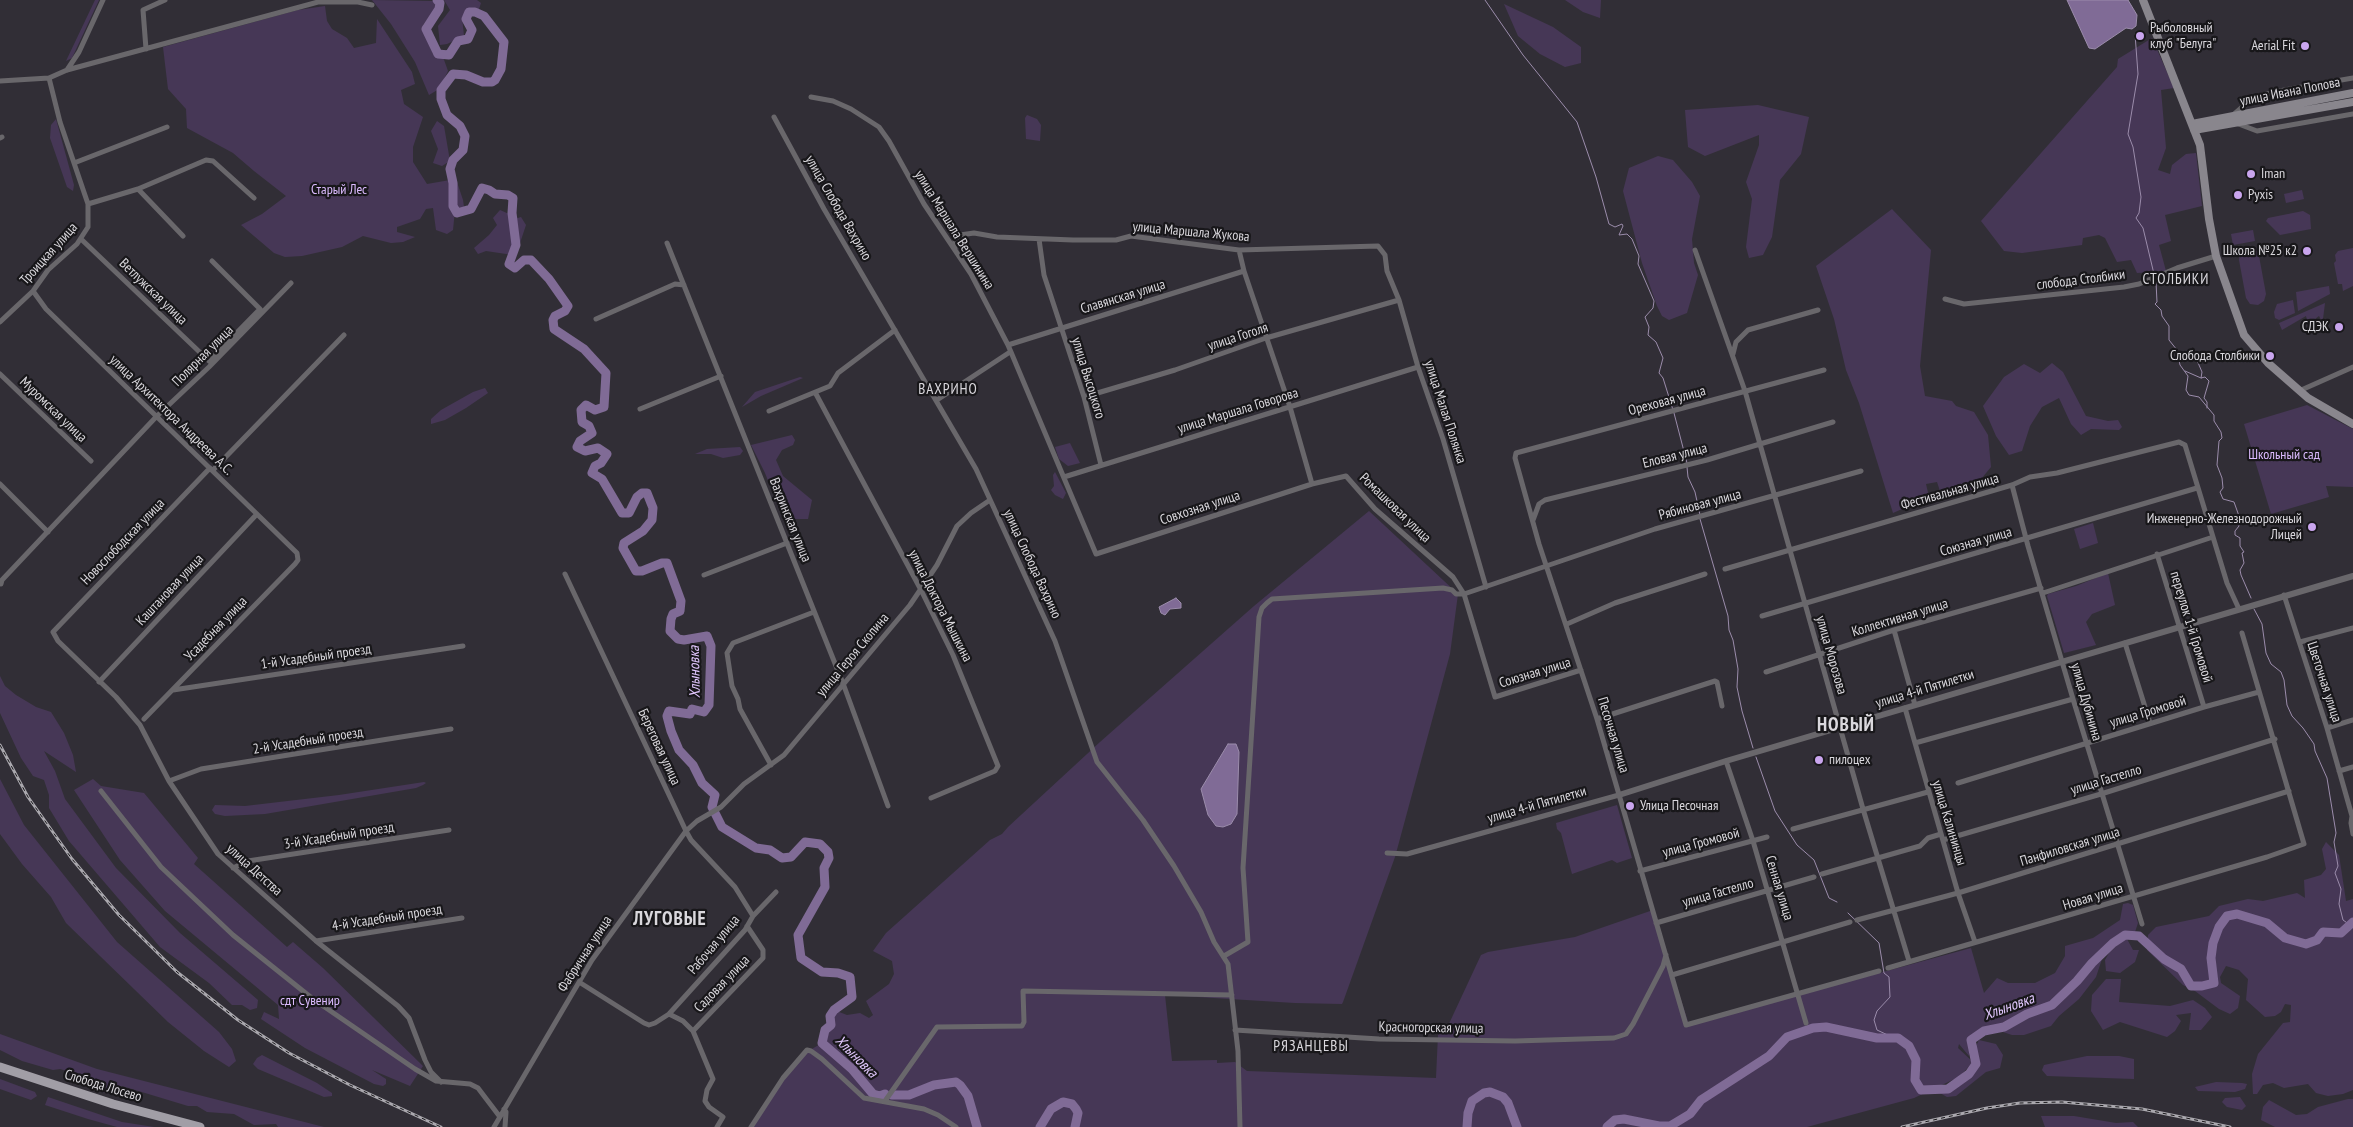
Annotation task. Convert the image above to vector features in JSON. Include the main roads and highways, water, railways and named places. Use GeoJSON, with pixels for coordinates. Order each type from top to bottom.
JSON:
{"type":"FeatureCollection","features":[{"type":"Feature","properties":{"kind":"main road"},"geometry":{"type":"LineString","coordinates":[[2143,0],[2193,127],[2201,154],[2209,220],[2216,256],[2244,335],[2268,363],[2299,390],[2325,410],[2353,424]]}},
{"type":"Feature","properties":{"kind":"main road","name":"улица Ивана Попова"},"geometry":{"type":"LineString","coordinates":[[2193,127],[2353,93]]}},
{"type":"Feature","properties":{"kind":"main road","name":"улица Ивана Попова"},"geometry":{"type":"LineString","coordinates":[[2234,119],[2353,102]]}},
{"type":"Feature","properties":{"kind":"main road","name":"Слобода Лосево"},"geometry":{"type":"LineString","coordinates":[[0,1067],[113,1104],[200,1127]]}},
{"type":"Feature","properties":{"kind":"waterway","name":"Хлыновка"},"geometry":{"type":"LineString","coordinates":[[437,0],[440,3],[439,9],[426,29],[438,54],[449,55],[458,41],[468,39],[472,30],[466,19],[469,12],[475,12],[484,16],[504,42],[501,69],[495,80],[483,82],[466,75],[453,74],[441,90],[441,99],[447,115],[460,126],[465,136],[463,150],[453,160],[450,169],[453,183],[453,206],[457,213],[471,209],[482,188],[495,194],[508,195],[513,198],[512,213],[516,245],[509,264],[515,268],[524,260],[531,260],[549,279],[568,306],[565,311],[555,316],[553,320],[554,329],[584,349],[606,373],[604,407],[595,410],[586,405],[581,410],[582,422],[589,426],[592,433],[580,441],[577,447],[585,451],[598,448],[607,454],[601,463],[595,466],[592,473],[602,479],[622,513],[629,513],[637,497],[642,493],[647,493],[653,508],[652,520],[643,531],[624,543],[623,548],[636,571],[667,563],[681,601],[680,611],[673,614],[671,619],[670,631],[678,639],[684,640],[707,636],[711,646],[709,705],[704,712],[692,709],[690,714],[669,711],[667,716],[671,731],[679,750],[693,765],[702,783],[715,795],[712,807],[722,827],[756,848],[770,850],[782,858],[791,857],[805,842],[820,844],[828,852],[829,858],[824,868],[825,887],[798,935],[801,958],[822,972],[838,973],[850,977],[852,997],[834,1010],[830,1016],[831,1025],[825,1030],[822,1043],[852,1069],[873,1094],[880,1096],[885,1094]]}},
{"type":"Feature","properties":{"kind":"waterway"},"geometry":{"type":"LineString","coordinates":[[1485,0],[1523,55],[1577,122],[1596,177],[1609,224],[1615,227],[1622,224],[1619,235],[1627,234],[1632,239],[1639,256],[1638,264],[1654,301],[1653,308],[1645,317],[1649,327],[1648,335],[1656,342],[1663,358],[1659,373],[1663,378],[1673,410]]}},
{"type":"Feature","properties":{"kind":"waterway"},"geometry":{"type":"LineString","coordinates":[[2135,34],[2138,74],[2128,134],[2133,147],[2141,197],[2139,213],[2136,218],[2143,228],[2154,274]]}},
{"type":"Feature","properties":{"kind":"waterway"},"geometry":{"type":"LineString","coordinates":[[2156,282],[2157,302],[2155,304],[2161,310],[2162,316],[2169,326],[2169,340],[2177,350],[2180,365],[2188,376],[2186,390],[2189,395],[2199,397],[2214,415],[2214,421],[2221,432],[2222,438],[2219,441],[2217,465],[2222,478],[2223,488],[2220,492],[2223,499],[2234,502],[2239,516],[2239,526],[2235,531],[2235,535],[2240,538],[2240,546],[2244,552],[2242,553],[2244,563],[2240,570],[2251,598]]}},
{"type":"Feature","properties":{"kind":"waterway"},"geometry":{"type":"LineString","coordinates":[[2196,358],[2202,372],[2201,378],[2205,377],[2209,381],[2204,398],[2207,402],[2207,408]]}},
{"type":"Feature","properties":{"kind":"waterway"},"geometry":{"type":"LineString","coordinates":[[2185,371],[2201,378]]}},
{"type":"Feature","properties":{"kind":"waterway"},"geometry":{"type":"LineString","coordinates":[[1674,413],[1687,463]]}},
{"type":"Feature","properties":{"kind":"waterway"},"geometry":{"type":"LineString","coordinates":[[1687,467],[1688,477],[1695,492],[1700,515]]}},
{"type":"Feature","properties":{"kind":"waterway"},"geometry":{"type":"LineString","coordinates":[[1700,519],[1728,616],[1729,630],[1733,640],[1738,669],[1737,687],[1753,748]]}},
{"type":"Feature","properties":{"kind":"waterway"},"geometry":{"type":"LineString","coordinates":[[2254,609],[2262,624],[2266,653],[2271,664],[2281,672],[2284,680],[2287,705],[2292,716],[2314,744],[2315,751],[2327,778],[2336,833],[2334,842],[2338,866],[2335,873],[2341,889],[2339,904],[2343,920],[2350,925]]}},
{"type":"Feature","properties":{"kind":"waterway"},"geometry":{"type":"LineString","coordinates":[[1756,757],[1775,811],[1797,845],[1814,860],[1829,898],[1837,902]]}},
{"type":"Feature","properties":{"kind":"waterway"},"geometry":{"type":"LineString","coordinates":[[1848,913],[1879,943],[1884,973],[1889,977],[1890,997],[1877,1011],[1874,1020],[1877,1030],[1892,1037]]}},
{"type":"Feature","properties":{"kind":"waterway","name":"Хлыновка"},"geometry":{"type":"LineString","coordinates":[[1607,1127],[1615,1120],[1624,1119],[1659,1126],[1670,1126],[1690,1114],[1701,1100],[1769,1056],[1787,1037],[1813,1028],[1826,1027],[1877,1038],[1898,1038],[1909,1046],[1916,1060],[1915,1080],[1921,1090],[1948,1089],[1969,1074],[1976,1064],[1971,1040],[1984,1031],[2004,1027],[2027,1014],[2052,1005],[2077,981],[2092,963],[2113,943],[2125,935],[2139,936],[2164,959],[2181,969],[2191,986],[2202,986],[2214,983],[2211,958],[2213,943],[2219,927],[2227,916],[2237,914],[2267,923],[2285,938],[2306,944],[2317,940],[2323,932],[2341,933],[2353,922]]}},
{"type":"Feature","properties":{"kind":"waterway","name":"Хлыновка"},"geometry":{"type":"LineString","coordinates":[[892,1095],[909,1095],[934,1085],[956,1082],[968,1096],[977,1127]]}},
{"type":"Feature","properties":{"kind":"waterway","name":"Хлыновка"},"geometry":{"type":"LineString","coordinates":[[1467,1127],[1468,1113],[1472,1101],[1484,1093],[1490,1092],[1503,1097],[1508,1103],[1517,1127]]}},
{"type":"Feature","properties":{"kind":"waterway","name":"Хлыновка"},"geometry":{"type":"LineString","coordinates":[[1040,1127],[1051,1109],[1063,1102],[1072,1104],[1078,1113],[1075,1127]]}},
{"type":"Feature","properties":{"kind":"railway"},"geometry":{"type":"LineString","coordinates":[[0,745],[28,797],[72,859],[119,915],[177,972],[238,1020],[289,1053],[350,1085],[441,1127]]}},
{"type":"Feature","properties":{"kind":"railway"},"geometry":{"type":"LineString","coordinates":[[1902,1127],[1987,1108],[2020,1103],[2062,1102],[2142,1109],[2230,1127]]}},
{"type":"Feature","properties":{"kind":"place","name":"Рыболовный клуб \"Белуга\""},"geometry":{"type":"Point","coordinates":[2140,36]}},
{"type":"Feature","properties":{"kind":"place","name":"Aerial Fit"},"geometry":{"type":"Point","coordinates":[2305,46]}},
{"type":"Feature","properties":{"kind":"place","name":"Iman"},"geometry":{"type":"Point","coordinates":[2251,174]}},
{"type":"Feature","properties":{"kind":"place","name":"Pyxis"},"geometry":{"type":"Point","coordinates":[2238,195]}},
{"type":"Feature","properties":{"kind":"place","name":"Школа №25 к2"},"geometry":{"type":"Point","coordinates":[2307,251]}},
{"type":"Feature","properties":{"kind":"place","name":"СДЭК"},"geometry":{"type":"Point","coordinates":[2339,327]}},
{"type":"Feature","properties":{"kind":"place","name":"Слобода Столбики"},"geometry":{"type":"Point","coordinates":[2270,356]}},
{"type":"Feature","properties":{"kind":"place","name":"Инженерно-Железнодорожный Лицей"},"geometry":{"type":"Point","coordinates":[2312,527]}},
{"type":"Feature","properties":{"kind":"place","name":"пилоцех"},"geometry":{"type":"Point","coordinates":[1819,760]}},
{"type":"Feature","properties":{"kind":"place","name":"Улица Песочная"},"geometry":{"type":"Point","coordinates":[1630,806]}},
{"type":"Feature","properties":{"kind":"district","name":"СТОЛБИКИ"},"geometry":{"type":"Point","coordinates":[2176,280]}},
{"type":"Feature","properties":{"kind":"district","name":"ВАХРИНО"},"geometry":{"type":"Point","coordinates":[948,390]}},
{"type":"Feature","properties":{"kind":"district","name":"НОВЫЙ"},"geometry":{"type":"Point","coordinates":[1846,726]}},
{"type":"Feature","properties":{"kind":"district","name":"ЛУГОВЫЕ"},"geometry":{"type":"Point","coordinates":[670,920]}},
{"type":"Feature","properties":{"kind":"district","name":"РЯЗАНЦЕВЫ"},"geometry":{"type":"Point","coordinates":[1311,1047]}},
{"type":"Feature","properties":{"kind":"park label","name":"Старый Лес"},"geometry":{"type":"Point","coordinates":[339,190]}},
{"type":"Feature","properties":{"kind":"park label","name":"Школьный сад"},"geometry":{"type":"Point","coordinates":[2284,455]}},
{"type":"Feature","properties":{"kind":"park label","name":"сдт Сувенир"},"geometry":{"type":"Point","coordinates":[310,1001]}}]}
